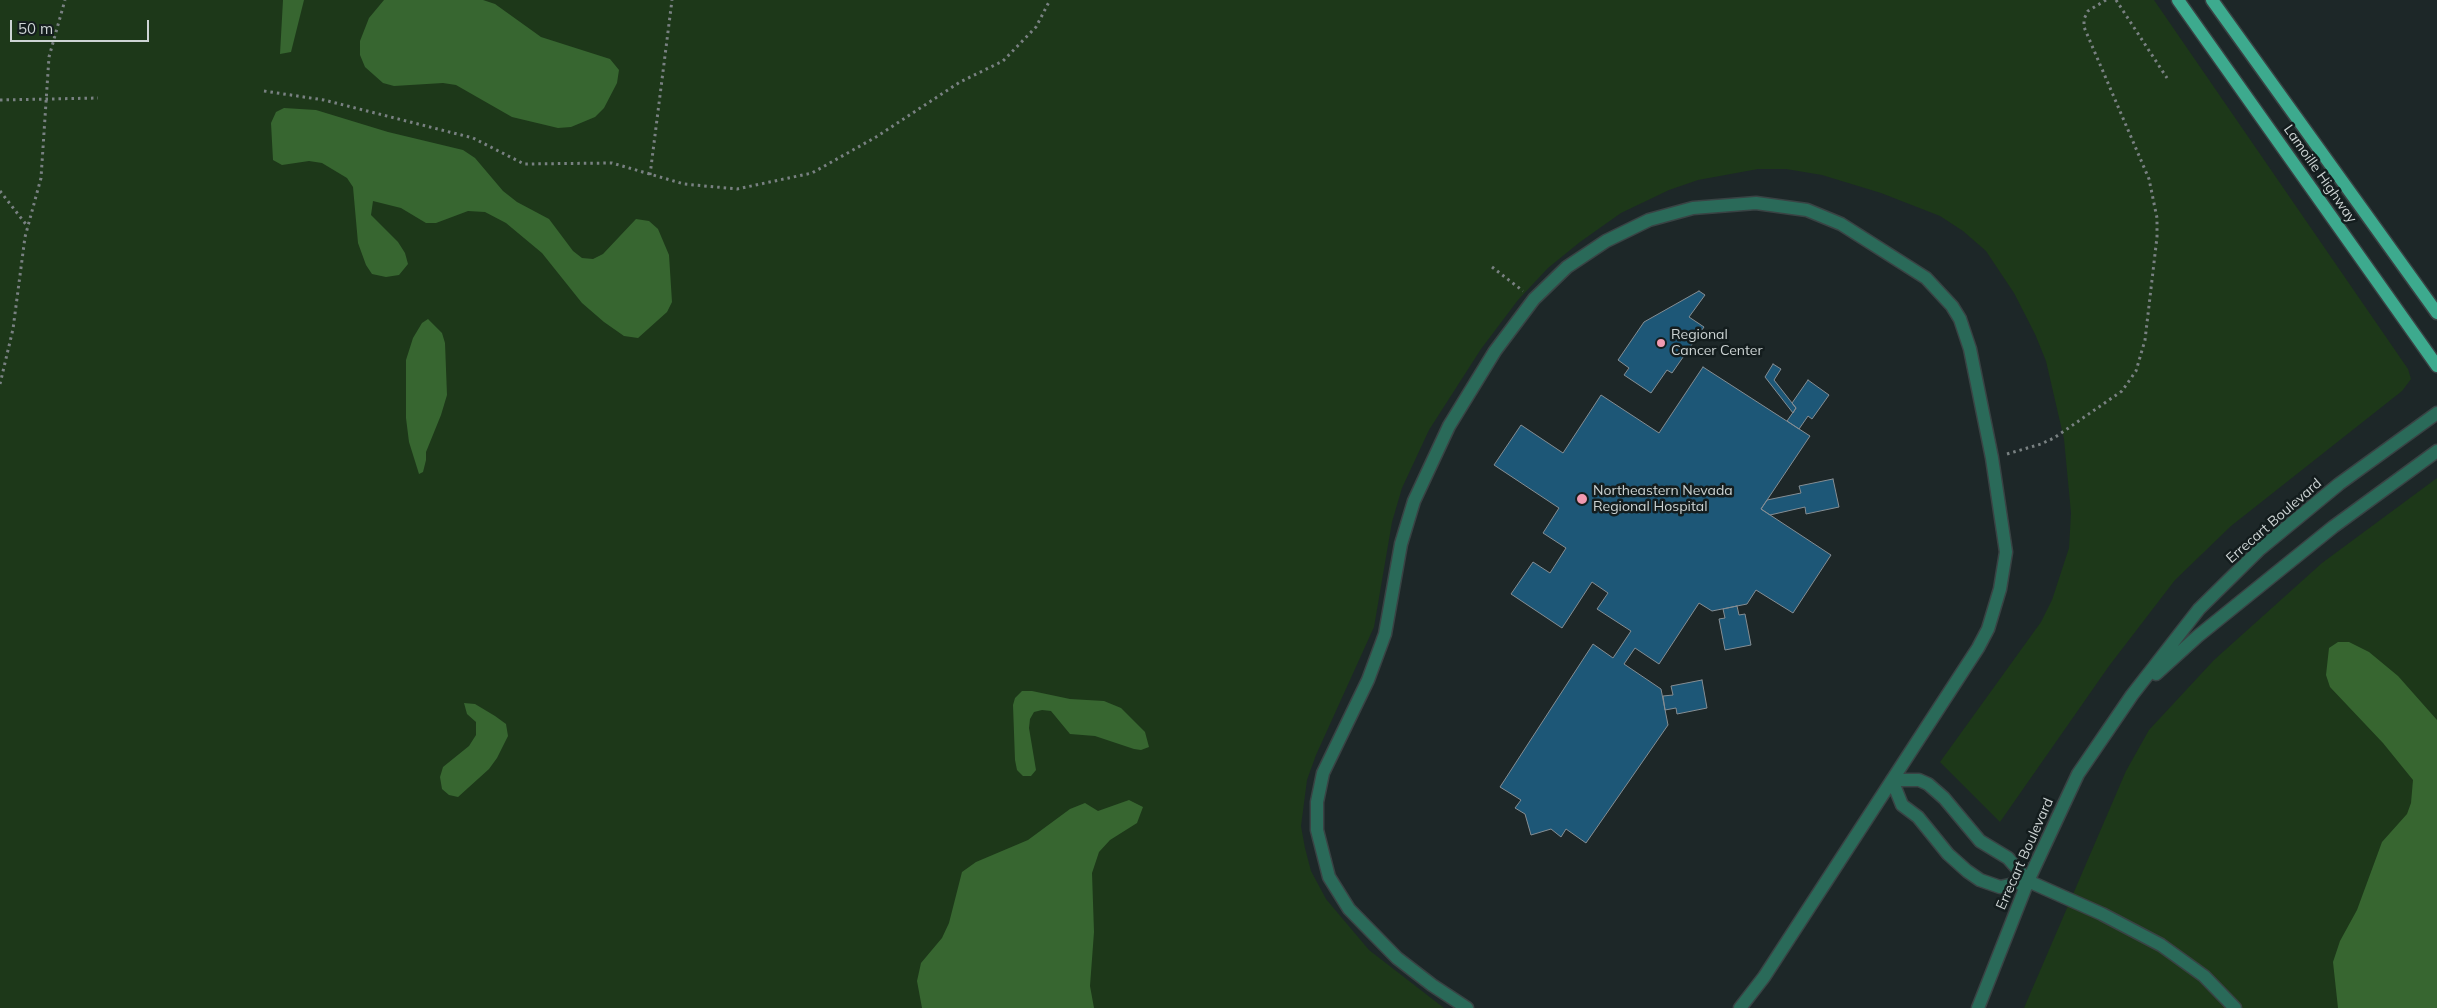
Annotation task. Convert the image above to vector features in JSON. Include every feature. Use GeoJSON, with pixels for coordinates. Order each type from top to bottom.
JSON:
{"type":"FeatureCollection","features":[{"type":"Feature","properties":{"kind":"main road","name":"Lamoille Highway"},"geometry":{"type":"LineString","coordinates":[[2178,0],[2437,366]]}},
{"type":"Feature","properties":{"kind":"main road","name":"Lamoille Highway"},"geometry":{"type":"LineString","coordinates":[[2212,0],[2437,313]]}},
{"type":"Feature","properties":{"kind":"street"},"geometry":{"type":"LineString","coordinates":[[1467,1008],[1432,985],[1398,958],[1349,909],[1328,877],[1317,830],[1316,815],[1323,773],[1368,680],[1386,634],[1401,544],[1414,501],[1459,408],[1503,340],[1534,299],[1567,267],[1585,254],[1634,227],[1671,214],[1715,204],[1756,203],[1785,205],[1825,216],[1920,274],[1952,306],[1960,319],[1970,349],[1992,458],[2006,552],[2004,572],[1994,610],[1978,648],[1764,977],[1740,1008]]}},
{"type":"Feature","properties":{"kind":"street","name":"Errecart Boulevard"},"geometry":{"type":"LineString","coordinates":[[1978,1008],[2028,881],[2078,774],[2132,696],[2199,609],[2260,549],[2339,484],[2437,413]]}},
{"type":"Feature","properties":{"kind":"street","name":"Errecart Boulevard"},"geometry":{"type":"LineString","coordinates":[[2132,696],[2198,636],[2333,527],[2437,451]]}},
{"type":"Feature","properties":{"kind":"street"},"geometry":{"type":"LineString","coordinates":[[1892,780],[1919,780],[1928,784],[1944,798],[1980,841],[2008,858],[2028,881],[2110,918],[2161,945],[2204,976],[2235,1008]]}},
{"type":"Feature","properties":{"kind":"street"},"geometry":{"type":"LineString","coordinates":[[1892,780],[1902,805],[1918,817],[1948,854],[1967,871],[1980,880],[2000,888],[2028,881]]}},
{"type":"Feature","properties":{"kind":"path"},"geometry":{"type":"LineString","coordinates":[[0,384],[14,329],[28,226],[42,178],[49,57],[65,0]]}},
{"type":"Feature","properties":{"kind":"path"},"geometry":{"type":"LineString","coordinates":[[650,175],[672,0]]}},
{"type":"Feature","properties":{"kind":"path"},"geometry":{"type":"LineString","coordinates":[[264,91],[324,100],[472,138],[524,164],[612,163],[684,184],[736,189],[812,173],[876,137],[960,82],[1003,61],[1036,27],[1050,0]]}},
{"type":"Feature","properties":{"kind":"path"},"geometry":{"type":"LineString","coordinates":[[1992,458],[2041,444],[2091,414],[2122,391],[2136,371],[2141,359],[2155,256],[2157,218],[2149,179],[2084,27],[2084,19],[2088,11],[2106,0]]}},
{"type":"Feature","properties":{"kind":"path"},"geometry":{"type":"LineString","coordinates":[[2116,0],[2167,78]]}},
{"type":"Feature","properties":{"kind":"path"},"geometry":{"type":"LineString","coordinates":[[0,100],[98,98]]}},
{"type":"Feature","properties":{"kind":"path"},"geometry":{"type":"LineString","coordinates":[[0,191],[28,226]]}},
{"type":"Feature","properties":{"kind":"path"},"geometry":{"type":"LineString","coordinates":[[1492,267],[1534,299]]}},
{"type":"Feature","properties":{"kind":"green space"},"geometry":{"type":"Polygon","coordinates":[[[0,0],[2154,0],[2408,369],[2411,379],[2402,391],[2231,526],[2175,580],[2109,666],[2000,822],[1940,762],[2041,622],[2052,600],[2069,548],[2071,513],[2064,439],[2046,361],[2035,334],[2014,293],[1986,251],[1963,231],[1940,216],[1881,193],[1822,175],[1786,169],[1758,169],[1698,180],[1669,190],[1621,213],[1580,242],[1548,268],[1518,300],[1481,349],[1429,430],[1402,488],[1392,522],[1374,627],[1316,755],[1307,780],[1301,826],[1311,871],[1326,899],[1369,950],[1444,1008],[0,1008],[0,0]]]}},
{"type":"Feature","properties":{"kind":"green space"},"geometry":{"type":"Polygon","coordinates":[[[283,0],[304,0],[291,52],[280,54],[283,0]]]}},
{"type":"Feature","properties":{"kind":"green space"},"geometry":{"type":"Polygon","coordinates":[[[384,0],[483,0],[495,4],[541,37],[610,59],[619,70],[617,83],[604,108],[595,117],[571,127],[558,128],[512,117],[456,85],[443,83],[394,86],[383,83],[365,67],[360,55],[360,41],[369,18],[384,0]]]}},
{"type":"Feature","properties":{"kind":"green space"},"geometry":{"type":"Polygon","coordinates":[[[284,108],[316,110],[388,132],[463,150],[475,158],[503,191],[517,202],[549,219],[573,251],[582,258],[593,259],[603,254],[636,219],[649,221],[658,229],[669,255],[672,302],[667,312],[638,338],[624,336],[582,303],[542,253],[506,223],[485,212],[468,211],[436,223],[426,223],[401,208],[373,201],[371,215],[398,242],[405,253],[408,264],[399,275],[386,277],[372,274],[366,265],[358,243],[353,187],[347,178],[322,163],[309,161],[282,165],[273,160],[271,123],[276,112],[284,108]]]}},
{"type":"Feature","properties":{"kind":"green space"},"geometry":{"type":"Polygon","coordinates":[[[428,319],[442,333],[445,343],[447,395],[426,452],[423,472],[419,474],[409,442],[406,418],[406,360],[413,338],[422,323],[428,319]]]}},
{"type":"Feature","properties":{"kind":"green space"},"geometry":{"type":"Polygon","coordinates":[[[2437,478],[2437,1008],[2024,1008],[2126,771],[2149,730],[2214,660],[2322,563],[2437,478]]]}},
{"type":"Feature","properties":{"kind":"green space"},"geometry":{"type":"Polygon","coordinates":[[[2338,642],[2349,642],[2369,652],[2398,676],[2437,720],[2437,1008],[2338,1008],[2333,962],[2340,941],[2357,910],[2382,842],[2407,814],[2411,803],[2413,780],[2383,743],[2330,687],[2326,675],[2329,648],[2338,642]]]}},
{"type":"Feature","properties":{"kind":"green space"},"geometry":{"type":"Polygon","coordinates":[[[1022,691],[1032,691],[1070,699],[1104,701],[1121,708],[1145,732],[1149,747],[1141,750],[1134,749],[1095,736],[1070,734],[1051,711],[1042,710],[1034,712],[1030,719],[1029,728],[1036,770],[1031,776],[1023,776],[1017,770],[1015,760],[1013,705],[1015,698],[1022,691]]]}},
{"type":"Feature","properties":{"kind":"green space"},"geometry":{"type":"Polygon","coordinates":[[[464,703],[475,704],[506,724],[508,736],[489,769],[458,797],[449,795],[442,789],[440,777],[443,767],[469,746],[476,735],[476,722],[467,714],[464,703]]]}},
{"type":"Feature","properties":{"kind":"green space"},"geometry":{"type":"Polygon","coordinates":[[[1129,800],[1143,807],[1137,823],[1110,840],[1099,852],[1092,873],[1094,932],[1090,986],[1094,1008],[922,1008],[917,981],[921,963],[942,938],[949,923],[962,872],[976,862],[1028,840],[1070,809],[1085,803],[1098,811],[1129,800]]]}},
{"type":"Feature","properties":{"kind":"building","name":"Regional Cancer Center"},"geometry":{"type":"Polygon","coordinates":[[[1699,291],[1705,295],[1689,317],[1704,327],[1672,373],[1667,370],[1651,393],[1624,375],[1629,368],[1618,360],[1644,322],[1699,291]]]}},
{"type":"Feature","properties":{"kind":"building"},"geometry":{"type":"Polygon","coordinates":[[[1773,364],[1781,369],[1774,380],[1796,408],[1793,413],[1765,377],[1773,364]]]}},
{"type":"Feature","properties":{"kind":"building","name":"Northeastern Nevada Regional Hospital"},"geometry":{"type":"Polygon","coordinates":[[[1703,367],[1810,436],[1761,509],[1831,555],[1793,613],[1756,590],[1747,604],[1712,611],[1699,603],[1659,664],[1635,648],[1624,664],[1661,689],[1668,725],[1586,843],[1566,829],[1561,837],[1551,829],[1531,835],[1525,814],[1515,808],[1521,800],[1500,787],[1593,644],[1613,658],[1631,631],[1597,609],[1608,593],[1592,582],[1562,628],[1511,594],[1533,562],[1550,573],[1566,548],[1543,533],[1559,508],[1494,465],[1521,425],[1563,453],[1601,395],[1659,433],[1703,367]]]}},
{"type":"Feature","properties":{"kind":"building"},"geometry":{"type":"Polygon","coordinates":[[[1808,380],[1829,395],[1812,419],[1808,416],[1799,429],[1787,421],[1796,408],[1792,403],[1808,380]]]}},
{"type":"Feature","properties":{"kind":"building"},"geometry":{"type":"Polygon","coordinates":[[[1833,479],[1839,507],[1806,514],[1805,507],[1770,515],[1761,509],[1767,500],[1801,493],[1799,486],[1833,479]]]}},
{"type":"Feature","properties":{"kind":"building"},"geometry":{"type":"Polygon","coordinates":[[[1737,606],[1739,615],[1745,614],[1751,645],[1725,650],[1719,619],[1725,618],[1723,609],[1737,606]]]}},
{"type":"Feature","properties":{"kind":"building"},"geometry":{"type":"Polygon","coordinates":[[[1702,680],[1707,708],[1677,714],[1676,708],[1665,710],[1663,696],[1673,695],[1671,686],[1702,680]]]}},
{"type":"Feature","properties":{"kind":"place","name":"Regional Cancer Center"},"geometry":{"type":"Point","coordinates":[1661,343]}},
{"type":"Feature","properties":{"kind":"place","name":"Northeastern Nevada Regional Hospital"},"geometry":{"type":"Point","coordinates":[1582,499]}}]}
